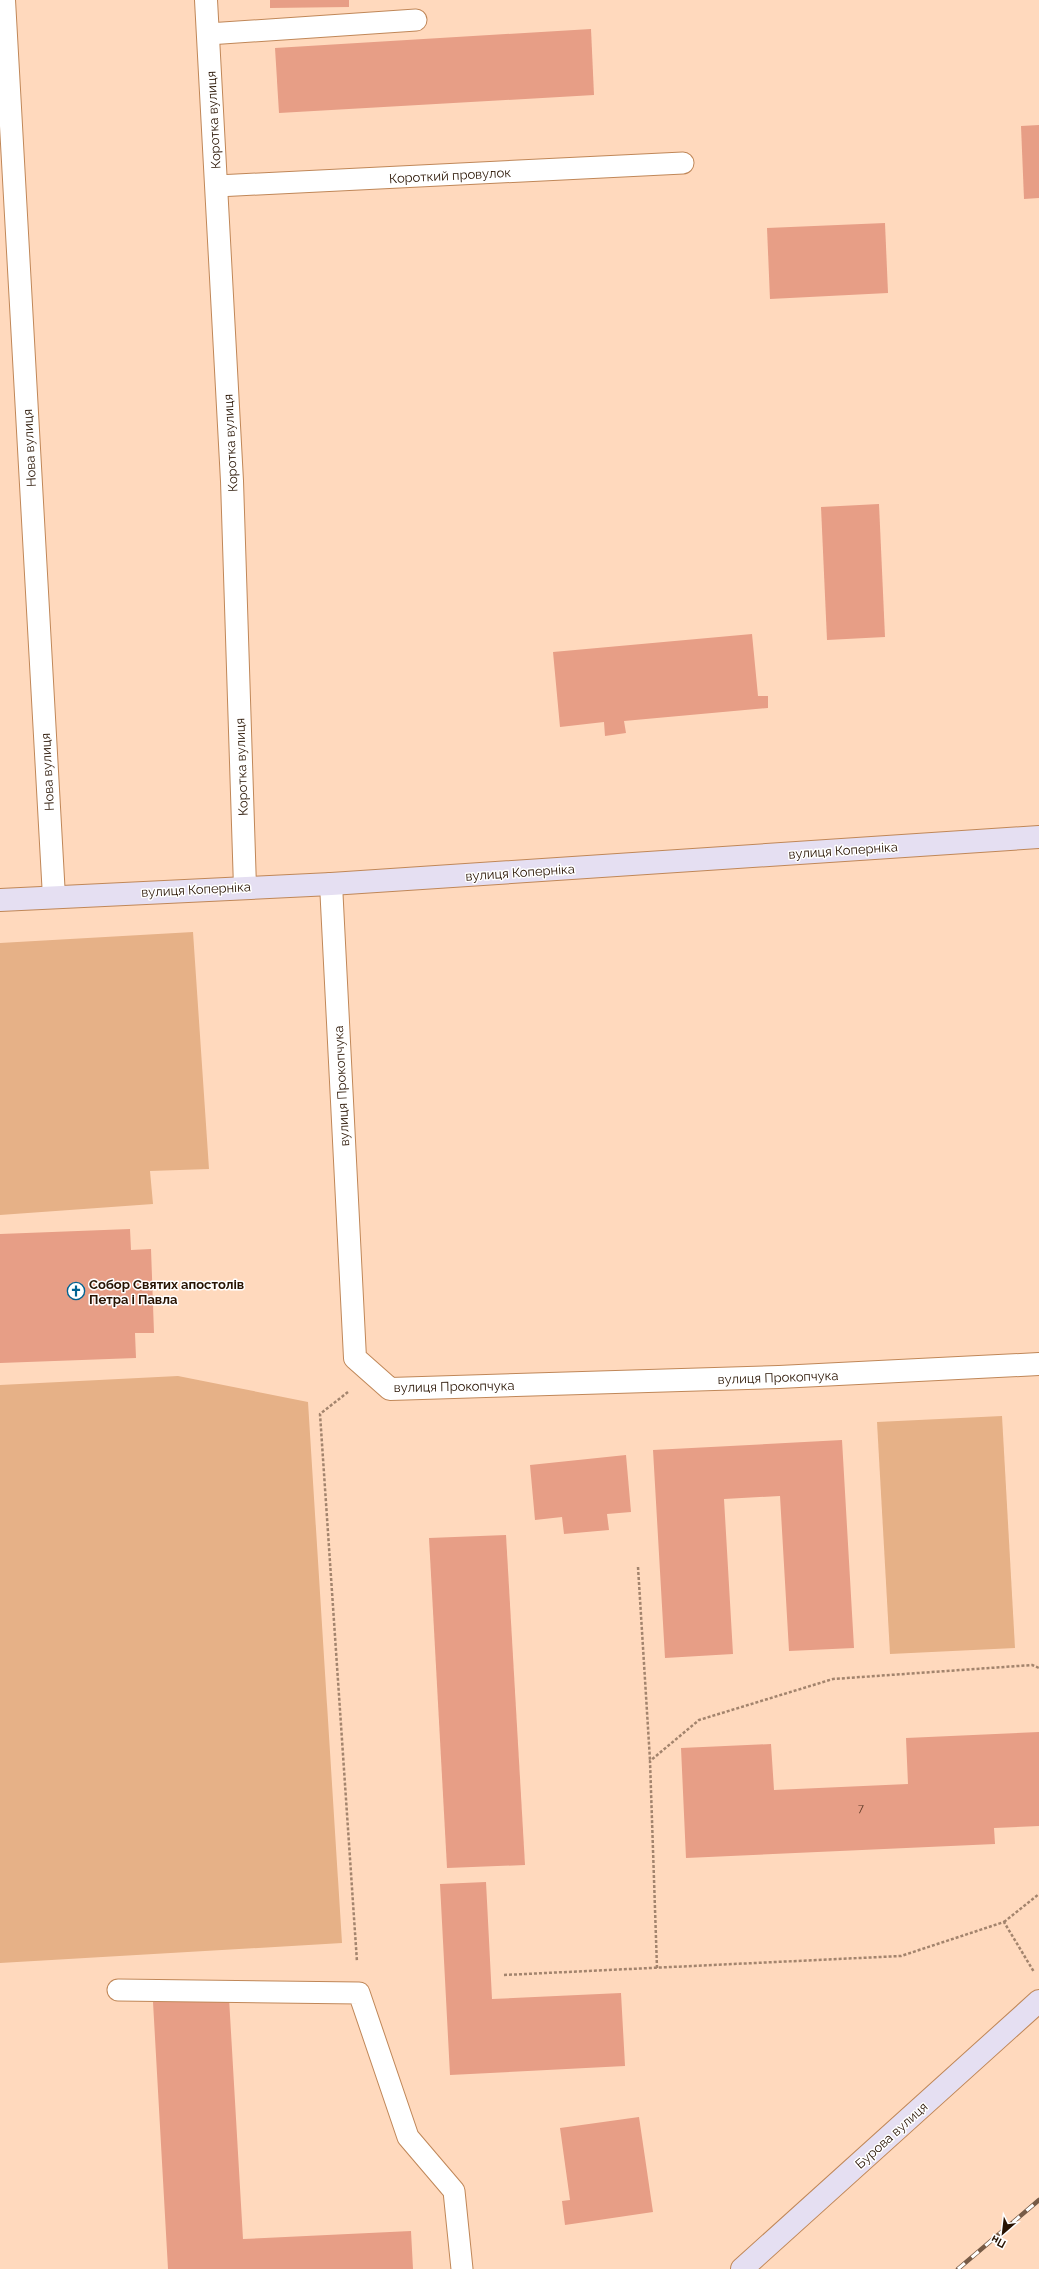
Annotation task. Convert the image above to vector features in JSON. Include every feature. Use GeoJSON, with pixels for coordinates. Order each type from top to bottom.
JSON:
{"type":"FeatureCollection","features":[{"type":"Feature","properties":{"kind":"main road","name":"вулиця Коперніка"},"geometry":{"type":"LineString","coordinates":[[0,900],[244,887],[331,884],[1039,837]]}},
{"type":"Feature","properties":{"kind":"main road","name":"Бурова вулиця"},"geometry":{"type":"LineString","coordinates":[[742,2269],[1039,2001]]}},
{"type":"Feature","properties":{"kind":"street","name":"Нова вулиця"},"geometry":{"type":"LineString","coordinates":[[4,0],[54,897]]}},
{"type":"Feature","properties":{"kind":"street","name":"Коротка вулиця"},"geometry":{"type":"LineString","coordinates":[[206,0],[232,481],[244,887]]}},
{"type":"Feature","properties":{"kind":"street","name":"вулиця Прокопчука"},"geometry":{"type":"LineString","coordinates":[[331,884],[355,1358],[390,1390],[779,1377],[1039,1364]]}},
{"type":"Feature","properties":{"kind":"lane"},"geometry":{"type":"LineString","coordinates":[[208,34],[416,20]]}},
{"type":"Feature","properties":{"kind":"lane","name":"Короткий провулок"},"geometry":{"type":"LineString","coordinates":[[217,186],[683,163]]}},
{"type":"Feature","properties":{"kind":"lane"},"geometry":{"type":"LineString","coordinates":[[118,1990],[359,1993],[408,2137],[454,2191],[462,2269]]}},
{"type":"Feature","properties":{"kind":"path"},"geometry":{"type":"LineString","coordinates":[[359,1993],[320,1414],[371,1373]]}},
{"type":"Feature","properties":{"kind":"path"},"geometry":{"type":"LineString","coordinates":[[638,1567],[650,1761],[657,1968]]}},
{"type":"Feature","properties":{"kind":"path"},"geometry":{"type":"LineString","coordinates":[[650,1761],[699,1720],[833,1679],[1032,1665],[1039,1668]]}},
{"type":"Feature","properties":{"kind":"path"},"geometry":{"type":"LineString","coordinates":[[504,1975],[901,1956],[1004,1922],[1039,1894]]}},
{"type":"Feature","properties":{"kind":"path"},"geometry":{"type":"LineString","coordinates":[[1004,1922],[1035,1974]]}},
{"type":"Feature","properties":{"kind":"shaded area"},"geometry":{"type":"Polygon","coordinates":[[[193,932],[209,1169],[150,1171],[153,1204],[0,1215],[0,943],[193,932]]]}},
{"type":"Feature","properties":{"kind":"shaded area"},"geometry":{"type":"Polygon","coordinates":[[[178,1376],[308,1402],[342,1943],[0,1963],[0,1385],[178,1376]]]}},
{"type":"Feature","properties":{"kind":"shaded area"},"geometry":{"type":"Polygon","coordinates":[[[1002,1416],[1015,1648],[890,1654],[877,1422],[1002,1416]]]}},
{"type":"Feature","properties":{"kind":"building"},"geometry":{"type":"Polygon","coordinates":[[[270,0],[349,0],[349,7],[270,8],[270,0]]]}},
{"type":"Feature","properties":{"kind":"building"},"geometry":{"type":"Polygon","coordinates":[[[591,29],[594,95],[279,113],[275,48],[591,29]]]}},
{"type":"Feature","properties":{"kind":"building"},"geometry":{"type":"Polygon","coordinates":[[[1039,125],[1039,198],[1024,199],[1021,126],[1039,125]]]}},
{"type":"Feature","properties":{"kind":"building"},"geometry":{"type":"Polygon","coordinates":[[[885,223],[888,293],[770,299],[767,228],[885,223]]]}},
{"type":"Feature","properties":{"kind":"building"},"geometry":{"type":"Polygon","coordinates":[[[879,504],[885,637],[827,640],[821,507],[879,504]]]}},
{"type":"Feature","properties":{"kind":"building"},"geometry":{"type":"Polygon","coordinates":[[[752,634],[758,696],[768,696],[768,708],[624,721],[626,733],[605,736],[604,722],[560,727],[553,652],[752,634]]]}},
{"type":"Feature","properties":{"kind":"building","name":"Собор Святих апостолів Петра і Павла"},"geometry":{"type":"Polygon","coordinates":[[[130,1229],[131,1250],[151,1249],[154,1333],[135,1333],[136,1358],[0,1363],[0,1234],[130,1229]]]}},
{"type":"Feature","properties":{"kind":"building"},"geometry":{"type":"Polygon","coordinates":[[[842,1440],[854,1648],[789,1651],[780,1496],[724,1499],[733,1654],[665,1658],[653,1450],[842,1440]]]}},
{"type":"Feature","properties":{"kind":"building"},"geometry":{"type":"Polygon","coordinates":[[[626,1455],[631,1512],[607,1514],[609,1530],[564,1534],[562,1517],[535,1520],[530,1465],[626,1455]]]}},
{"type":"Feature","properties":{"kind":"building"},"geometry":{"type":"Polygon","coordinates":[[[506,1535],[525,1865],[447,1868],[429,1538],[506,1535]]]}},
{"type":"Feature","properties":{"kind":"building"},"geometry":{"type":"Polygon","coordinates":[[[1039,1732],[1039,1826],[994,1828],[995,1844],[686,1858],[681,1748],[771,1744],[774,1790],[908,1784],[906,1738],[1039,1732]]]}},
{"type":"Feature","properties":{"kind":"building"},"geometry":{"type":"Polygon","coordinates":[[[486,1882],[492,1999],[621,1993],[625,2066],[450,2075],[440,1884],[486,1882]]]}},
{"type":"Feature","properties":{"kind":"building"},"geometry":{"type":"Polygon","coordinates":[[[229,1998],[243,2239],[411,2231],[413,2269],[168,2269],[153,2002],[229,1998]]]}},
{"type":"Feature","properties":{"kind":"building"},"geometry":{"type":"Polygon","coordinates":[[[639,2117],[653,2212],[565,2225],[562,2201],[570,2200],[560,2128],[639,2117]]]}},
{"type":"Feature","properties":{"kind":"railway"},"geometry":{"type":"LineString","coordinates":[[958,2269],[1039,2200]]}},
{"type":"Feature","properties":{"kind":"place","name":"Собор Святих апостолів Петра і Павла"},"geometry":{"type":"Point","coordinates":[76,1291]}}]}
